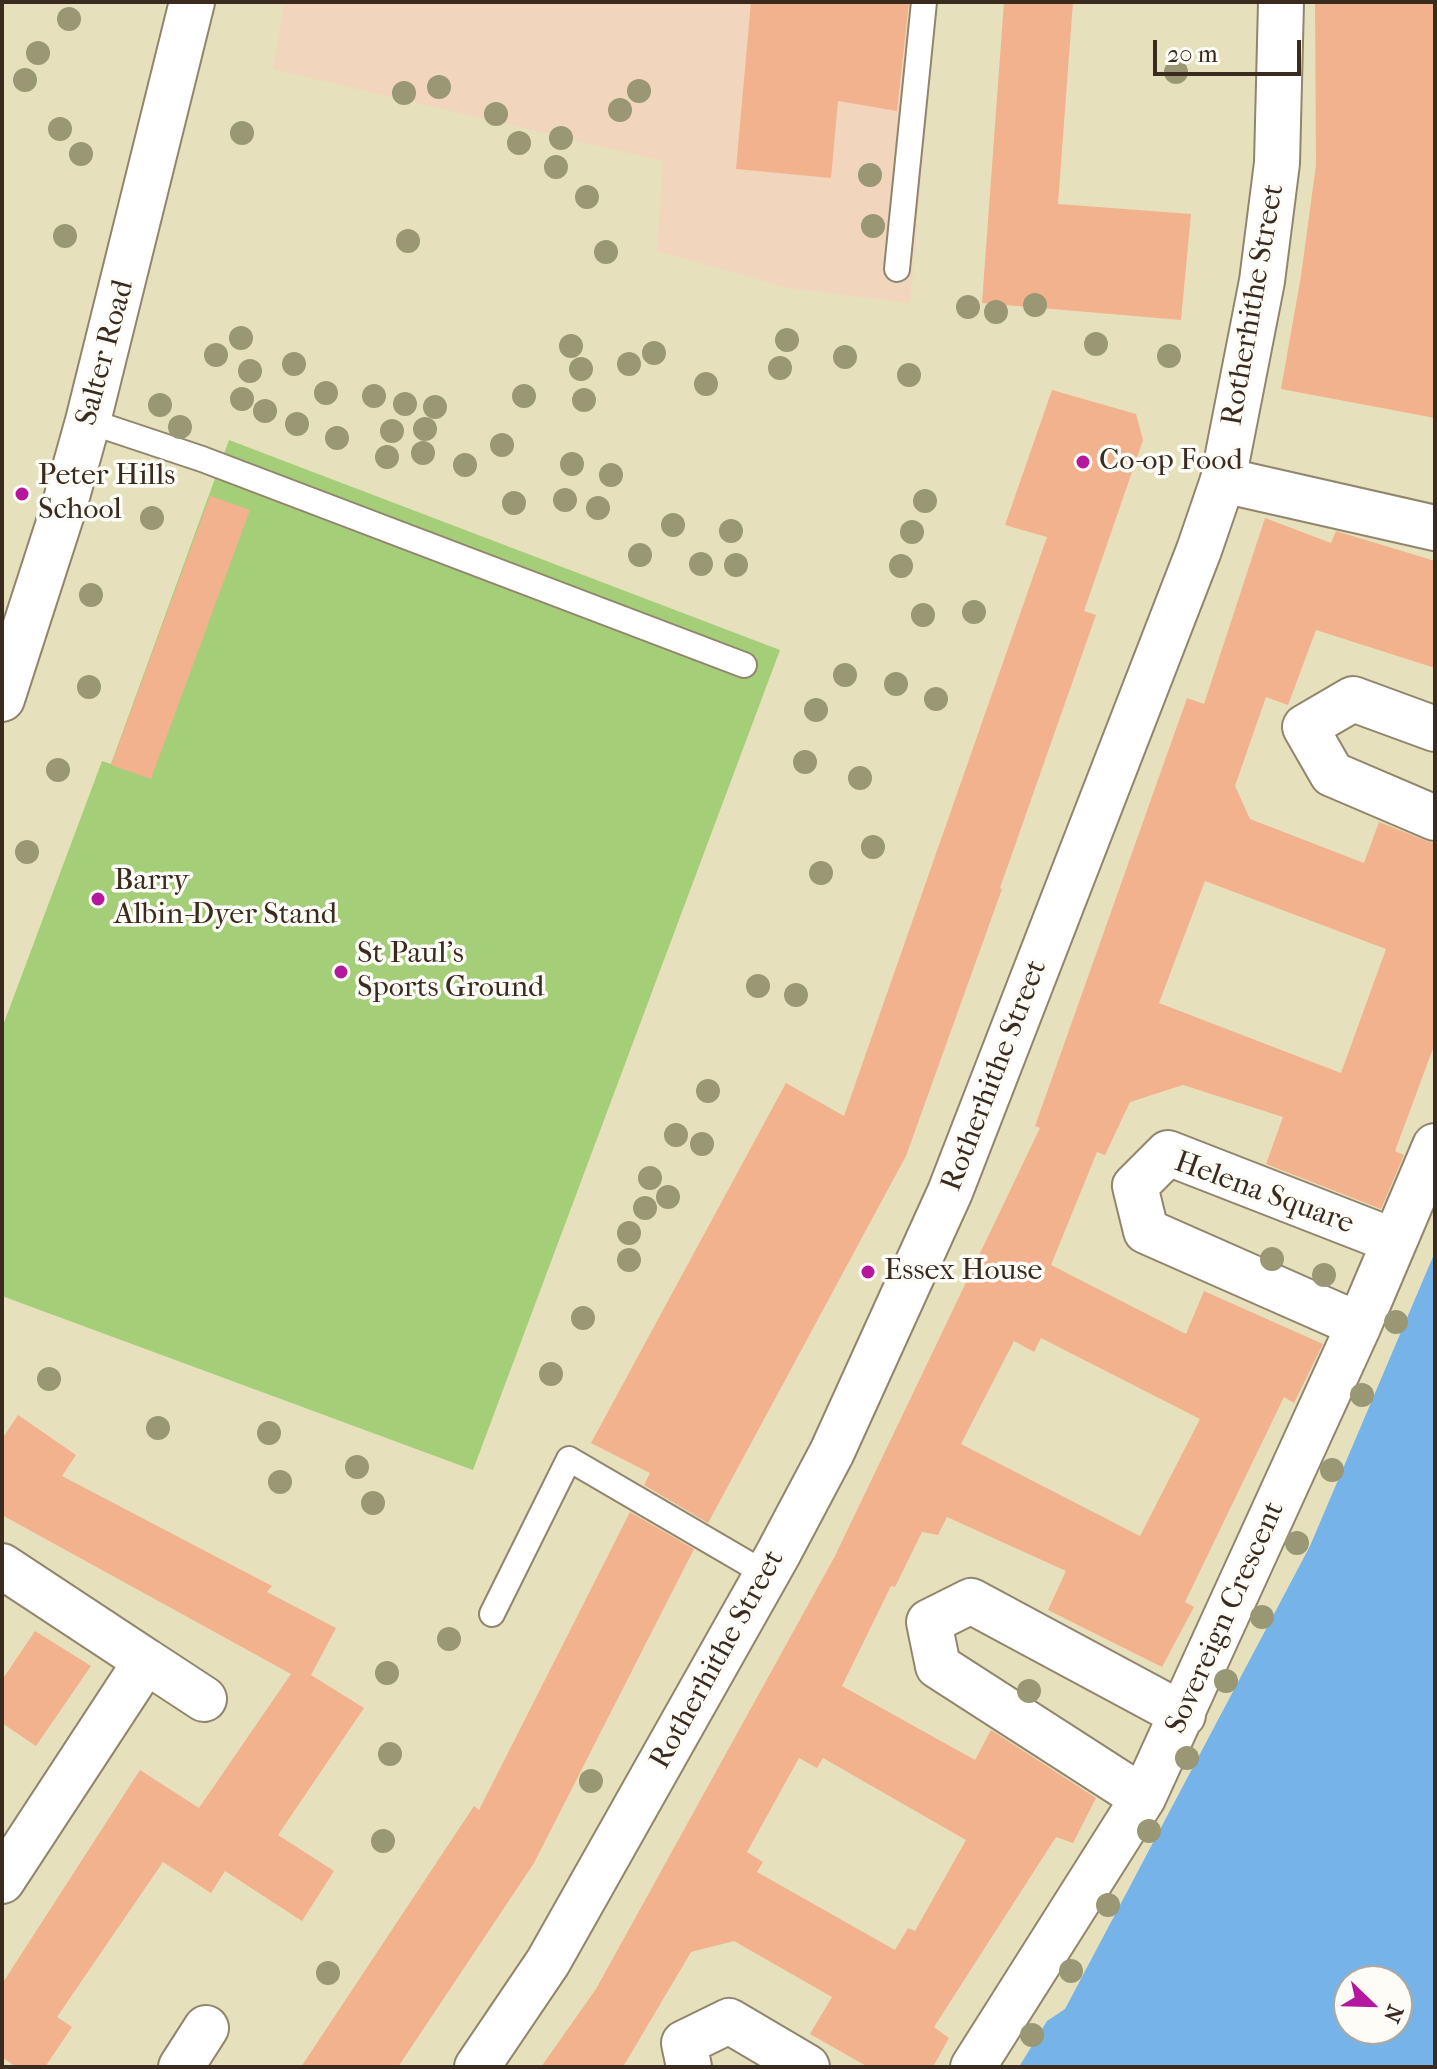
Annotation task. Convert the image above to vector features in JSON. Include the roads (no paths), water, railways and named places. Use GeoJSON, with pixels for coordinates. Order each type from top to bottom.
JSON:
{"type":"FeatureCollection","features":[{"type":"Feature","properties":{"kind":"street","name":"Salter Road"},"geometry":{"type":"LineString","coordinates":[[2,699],[64,507],[88,421],[192,2]]}},
{"type":"Feature","properties":{"kind":"street","name":"Rotherhithe Street"},"geometry":{"type":"LineString","coordinates":[[477,2067],[548,1962],[832,1452],[950,1192],[1199,550],[1223,480],[1262,281],[1277,163],[1281,2]]}},
{"type":"Feature","properties":{"kind":"street"},"geometry":{"type":"LineString","coordinates":[[1223,480],[1435,528]]}},
{"type":"Feature","properties":{"kind":"street"},"geometry":{"type":"LineString","coordinates":[[1435,729],[1353,699],[1305,727],[1332,774],[1435,818]]}},
{"type":"Feature","properties":{"kind":"street","name":"Sovereign Crescent"},"geometry":{"type":"LineString","coordinates":[[973,2067],[1143,1798],[1359,1325],[1435,1146]]}},
{"type":"Feature","properties":{"kind":"street","name":"Helena Square"},"geometry":{"type":"LineString","coordinates":[[1359,1325],[1146,1231],[1135,1186],[1168,1153],[1394,1241]]}},
{"type":"Feature","properties":{"kind":"street"},"geometry":{"type":"LineString","coordinates":[[2,1566],[204,1699]]}},
{"type":"Feature","properties":{"kind":"street"},"geometry":{"type":"LineString","coordinates":[[1143,1798],[938,1666],[929,1622],[971,1601],[1183,1715]]}},
{"type":"Feature","properties":{"kind":"street"},"geometry":{"type":"LineString","coordinates":[[2,1881],[146,1661]]}},
{"type":"Feature","properties":{"kind":"street"},"geometry":{"type":"LineString","coordinates":[[689,2067],[684,2043],[729,2021],[807,2067]]}},
{"type":"Feature","properties":{"kind":"street"},"geometry":{"type":"LineString","coordinates":[[181,2067],[206,2028]]}},
{"type":"Feature","properties":{"kind":"lane"},"geometry":{"type":"LineString","coordinates":[[897,269],[924,2]]}},
{"type":"Feature","properties":{"kind":"lane"},"geometry":{"type":"LineString","coordinates":[[88,421],[202,459],[744,665]]}},
{"type":"Feature","properties":{"kind":"lane"},"geometry":{"type":"LineString","coordinates":[[492,1614],[569,1459],[766,1574]]}},
{"type":"Feature","properties":{"kind":"water"},"geometry":{"type":"Polygon","coordinates":[[[1435,1252],[1435,2067],[1019,2067],[1047,2021],[1065,2009],[1310,1546],[1435,1252]]]}},
{"type":"Feature","properties":{"kind":"place","name":"Co-op Food"},"geometry":{"type":"Point","coordinates":[1083,462]}},
{"type":"Feature","properties":{"kind":"place","name":"Peter Hills School"},"geometry":{"type":"Point","coordinates":[22,494]}},
{"type":"Feature","properties":{"kind":"place","name":"Barry Albin-Dyer Stand"},"geometry":{"type":"Point","coordinates":[98,899]}},
{"type":"Feature","properties":{"kind":"place","name":"St Paul's Sports Ground"},"geometry":{"type":"Point","coordinates":[341,972]}},
{"type":"Feature","properties":{"kind":"place","name":"Essex House"},"geometry":{"type":"Point","coordinates":[868,1272]}}]}
